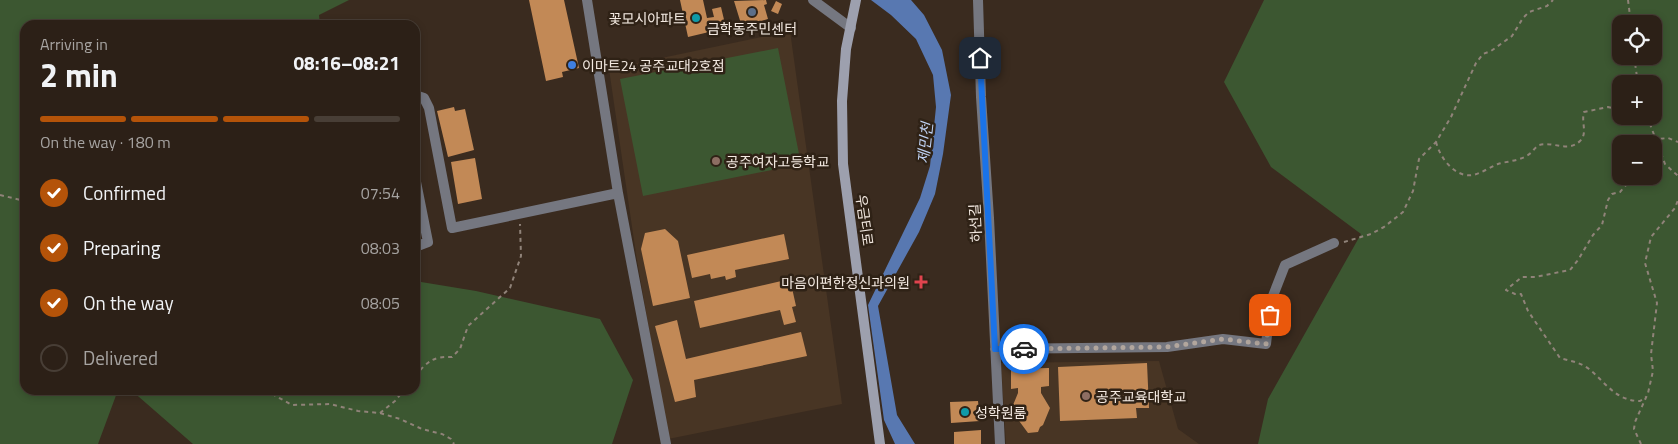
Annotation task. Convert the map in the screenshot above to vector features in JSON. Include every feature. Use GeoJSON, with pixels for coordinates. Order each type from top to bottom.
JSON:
{"type":"FeatureCollection","features":[{"type":"Feature","properties":{"kind":"main road","name":"우금티로"},"geometry":{"type":"LineString","coordinates":[[856,2],[846,49],[842,102],[843,164],[880,444]]}},
{"type":"Feature","properties":{"kind":"street"},"geometry":{"type":"LineString","coordinates":[[588,0],[618,194],[666,444]]}},
{"type":"Feature","properties":{"kind":"street"},"geometry":{"type":"LineString","coordinates":[[813,0],[851,28]]}},
{"type":"Feature","properties":{"kind":"street","name":"하선길"},"geometry":{"type":"LineString","coordinates":[[978,0],[981,97],[1000,444]]}},
{"type":"Feature","properties":{"kind":"street"},"geometry":{"type":"LineString","coordinates":[[420,97],[424,98],[430,108],[452,228],[618,194]]}},
{"type":"Feature","properties":{"kind":"street"},"geometry":{"type":"LineString","coordinates":[[420,202],[428,242],[420,245]]}},
{"type":"Feature","properties":{"kind":"street"},"geometry":{"type":"LineString","coordinates":[[995,349],[1167,347],[1223,339],[1266,344],[1272,301],[1285,265],[1334,243]]}},
{"type":"Feature","properties":{"kind":"path"},"geometry":{"type":"LineString","coordinates":[[1334,243],[1371,234],[1384,228],[1403,212],[1413,191],[1419,159],[1436,142],[1451,117],[1476,63],[1483,54],[1491,51],[1512,36],[1529,12],[1547,6],[1554,0]]}},
{"type":"Feature","properties":{"kind":"path"},"geometry":{"type":"LineString","coordinates":[[1628,0],[1630,15]]}},
{"type":"Feature","properties":{"kind":"path"},"geometry":{"type":"LineString","coordinates":[[1436,142],[1444,160],[1448,164],[1462,174],[1472,175],[1498,164],[1529,155],[1537,146],[1556,145],[1568,148],[1578,143],[1583,137],[1584,128],[1582,120],[1584,112],[1612,109]]}},
{"type":"Feature","properties":{"kind":"path"},"geometry":{"type":"LineString","coordinates":[[1662,138],[1668,138],[1678,142]]}},
{"type":"Feature","properties":{"kind":"path"},"geometry":{"type":"LineString","coordinates":[[1662,155],[1666,164],[1678,176]]}},
{"type":"Feature","properties":{"kind":"path"},"geometry":{"type":"LineString","coordinates":[[1625,185],[1620,192],[1612,194],[1608,200],[1602,225],[1593,235],[1570,270],[1535,277],[1522,277],[1506,290],[1515,294],[1521,294],[1528,311],[1560,358],[1576,362],[1588,368],[1606,386],[1622,398],[1640,401],[1646,397]]}},
{"type":"Feature","properties":{"kind":"path"},"geometry":{"type":"LineString","coordinates":[[0,195],[20,200]]}},
{"type":"Feature","properties":{"kind":"path"},"geometry":{"type":"LineString","coordinates":[[1641,444],[1634,429],[1653,371],[1651,354],[1657,303],[1645,263],[1651,237],[1675,208],[1678,200]]}},
{"type":"Feature","properties":{"kind":"path"},"geometry":{"type":"LineString","coordinates":[[420,370],[428,361],[442,357],[452,357],[460,349],[468,326],[510,288],[521,256],[519,230],[521,214]]}},
{"type":"Feature","properties":{"kind":"path"},"geometry":{"type":"LineString","coordinates":[[275,395],[292,405],[330,404],[358,411],[380,413],[400,419],[422,429],[442,434],[451,439],[454,444]]}},
{"type":"Feature","properties":{"kind":"path"},"geometry":{"type":"LineString","coordinates":[[380,413],[400,395]]}},
{"type":"Feature","properties":{"kind":"shaded area","name":"공주여자고등학교"},"geometry":{"type":"Polygon","coordinates":[[[790,31],[842,404],[668,439],[636,254],[609,69],[790,31]]]}},
{"type":"Feature","properties":{"kind":"shaded area","name":"공주교육대학교"},"geometry":{"type":"Polygon","coordinates":[[[1159,361],[1178,429],[1199,444],[1006,444],[1001,363],[1159,361]]]}},
{"type":"Feature","properties":{"kind":"green space"},"geometry":{"type":"Polygon","coordinates":[[[0,0],[349,0],[319,15],[320,20],[20,20],[20,395],[116,395],[98,444],[0,444],[0,0]]]}},
{"type":"Feature","properties":{"kind":"green space"},"geometry":{"type":"Polygon","coordinates":[[[1264,0],[1678,0],[1678,444],[1258,444],[1268,399],[1361,234],[1271,167],[1224,82],[1264,0]]]}},
{"type":"Feature","properties":{"kind":"green space"},"geometry":{"type":"Polygon","coordinates":[[[778,48],[801,164],[643,196],[620,79],[778,48]]]}},
{"type":"Feature","properties":{"kind":"green space"},"geometry":{"type":"Polygon","coordinates":[[[420,282],[476,291],[600,319],[633,380],[612,444],[193,444],[137,395],[420,395],[420,282]]]}},
{"type":"Feature","properties":{"kind":"water","name":"제민천"},"geometry":{"type":"Polygon","coordinates":[[[871,0],[911,0],[924,15],[942,50],[951,95],[943,154],[935,194],[919,232],[878,306],[897,415],[915,444],[895,444],[884,420],[868,305],[920,198],[930,166],[936,107],[933,75],[916,39],[891,15],[871,0]]]}},
{"type":"Feature","properties":{"kind":"building"},"geometry":{"type":"Polygon","coordinates":[[[529,0],[564,0],[579,68],[562,72],[563,77],[546,81],[529,0]]]}},
{"type":"Feature","properties":{"kind":"building","name":"꽃모시아파트"},"geometry":{"type":"Polygon","coordinates":[[[680,0],[703,0],[707,18],[714,17],[712,9],[721,7],[726,28],[688,37],[680,0]]]}},
{"type":"Feature","properties":{"kind":"building","name":"금학동주민센터"},"geometry":{"type":"Polygon","coordinates":[[[766,0],[767,4],[764,5],[768,19],[742,27],[734,1],[766,0]]]}},
{"type":"Feature","properties":{"kind":"building"},"geometry":{"type":"Polygon","coordinates":[[[776,1],[782,4],[778,14],[771,11],[776,1]]]}},
{"type":"Feature","properties":{"kind":"building"},"geometry":{"type":"Polygon","coordinates":[[[454,107],[455,111],[465,109],[474,150],[448,157],[437,111],[454,107]]]}},
{"type":"Feature","properties":{"kind":"building"},"geometry":{"type":"Polygon","coordinates":[[[475,158],[482,199],[458,204],[451,162],[475,158]]]}},
{"type":"Feature","properties":{"kind":"building"},"geometry":{"type":"Polygon","coordinates":[[[665,229],[678,241],[690,298],[653,306],[641,249],[645,233],[665,229]]]}},
{"type":"Feature","properties":{"kind":"building"},"geometry":{"type":"Polygon","coordinates":[[[784,234],[789,259],[735,270],[736,277],[726,280],[725,276],[711,279],[710,274],[692,278],[687,255],[784,234]]]}},
{"type":"Feature","properties":{"kind":"building"},"geometry":{"type":"Polygon","coordinates":[[[790,279],[796,306],[792,307],[796,322],[784,325],[780,310],[700,328],[694,301],[790,279]]]}},
{"type":"Feature","properties":{"kind":"building"},"geometry":{"type":"Polygon","coordinates":[[[677,320],[686,359],[801,332],[807,356],[694,380],[696,397],[675,402],[655,326],[677,320]]]}},
{"type":"Feature","properties":{"kind":"building"},"geometry":{"type":"Polygon","coordinates":[[[1147,363],[1149,408],[1136,408],[1137,418],[1060,421],[1058,367],[1147,363]]]}},
{"type":"Feature","properties":{"kind":"building"},"geometry":{"type":"Polygon","coordinates":[[[1049,368],[1049,386],[1041,387],[1041,393],[1050,408],[1038,432],[1028,433],[1011,410],[1018,393],[1018,388],[1011,389],[1011,369],[1049,368]]]}},
{"type":"Feature","properties":{"kind":"building","name":"성학원룸"},"geometry":{"type":"Polygon","coordinates":[[[978,401],[980,421],[951,423],[950,402],[978,401]]]}},
{"type":"Feature","properties":{"kind":"building"},"geometry":{"type":"Polygon","coordinates":[[[981,430],[981,444],[954,444],[954,432],[981,430]]]}},
{"type":"Feature","properties":{"kind":"way so far"},"geometry":{"type":"LineString","coordinates":[[1024,349],[1167,347],[1223,339],[1266,344],[1270,315]]}},
{"type":"Feature","properties":{"kind":"place","name":"금학동주민센터"},"geometry":{"type":"Point","coordinates":[752,12]}},
{"type":"Feature","properties":{"kind":"place","name":"꽃모시아파트"},"geometry":{"type":"Point","coordinates":[696,18]}},
{"type":"Feature","properties":{"kind":"place","name":"이마트24 공주교대2호점"},"geometry":{"type":"Point","coordinates":[572,65]}},
{"type":"Feature","properties":{"kind":"place","name":"공주여자고등학교"},"geometry":{"type":"Point","coordinates":[716,161]}},
{"type":"Feature","properties":{"kind":"place","name":"마음이편한정신과의원"},"geometry":{"type":"Point","coordinates":[921,282]}},
{"type":"Feature","properties":{"kind":"place","name":"공주교육대학교"},"geometry":{"type":"Point","coordinates":[1086,396]}},
{"type":"Feature","properties":{"kind":"place","name":"성학원룸"},"geometry":{"type":"Point","coordinates":[965,412]}},
{"type":"Feature","properties":{"kind":"route"},"geometry":{"type":"LineString","coordinates":[[980,58],[995,349],[1024,349]]}}]}
